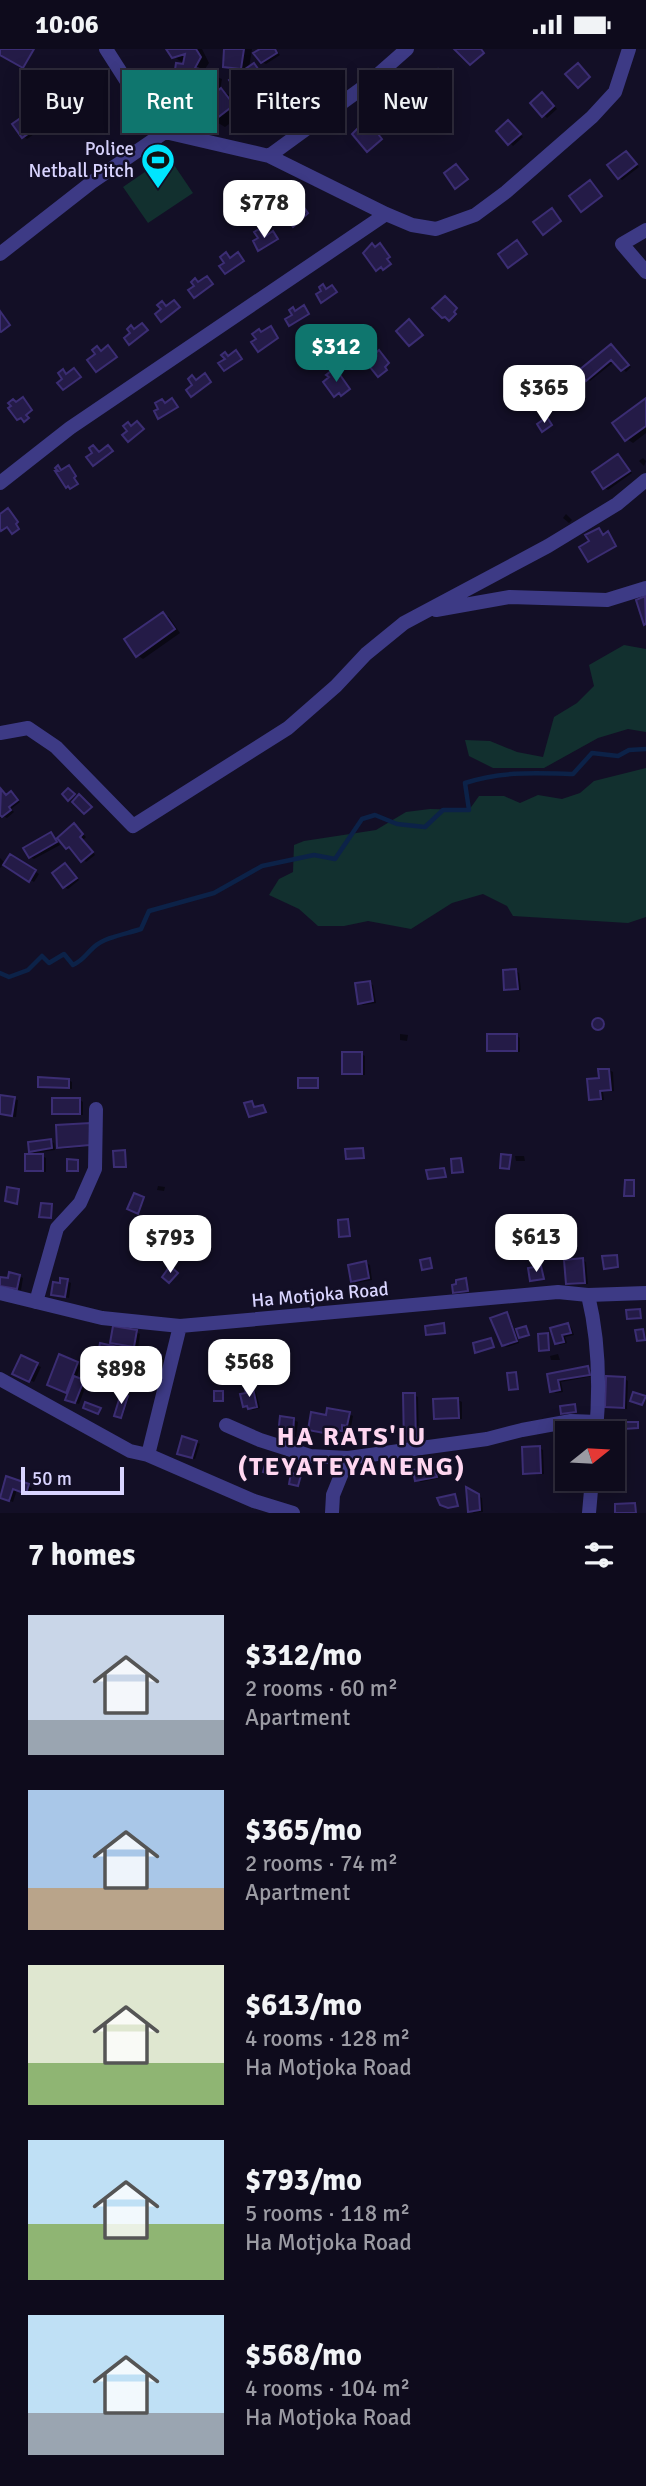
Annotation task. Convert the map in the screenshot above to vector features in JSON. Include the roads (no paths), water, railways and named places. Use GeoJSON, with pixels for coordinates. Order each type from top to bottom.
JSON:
{"type":"FeatureCollection","features":[{"type":"Feature","properties":{"kind":"street"},"geometry":{"type":"LineString","coordinates":[[106,49],[122,74]]}},
{"type":"Feature","properties":{"kind":"street"},"geometry":{"type":"LineString","coordinates":[[269,156],[365,86],[407,49]]}},
{"type":"Feature","properties":{"kind":"street"},"geometry":{"type":"LineString","coordinates":[[169,133],[269,156],[386,214],[412,225],[436,229],[475,215],[506,192],[592,117],[615,92],[629,49]]}},
{"type":"Feature","properties":{"kind":"street"},"geometry":{"type":"LineString","coordinates":[[0,254],[92,182],[164,133]]}},
{"type":"Feature","properties":{"kind":"street"},"geometry":{"type":"LineString","coordinates":[[0,483],[80,421],[386,214]]}},
{"type":"Feature","properties":{"kind":"street"},"geometry":{"type":"LineString","coordinates":[[646,230],[622,244],[646,272]]}},
{"type":"Feature","properties":{"kind":"street"},"geometry":{"type":"LineString","coordinates":[[0,733],[28,729],[56,747],[133,826],[288,728],[336,686],[366,654],[404,623],[548,546],[617,504],[646,481]]}},
{"type":"Feature","properties":{"kind":"street"},"geometry":{"type":"LineString","coordinates":[[425,612],[510,597],[607,600],[646,588]]}},
{"type":"Feature","properties":{"kind":"street"},"geometry":{"type":"LineString","coordinates":[[36,1302],[58,1229],[80,1203],[95,1170],[96,1109]]}},
{"type":"Feature","properties":{"kind":"street","name":"Ha Motjoka Road"},"geometry":{"type":"LineString","coordinates":[[0,1293],[102,1318],[180,1326],[558,1292],[646,1293]]}},
{"type":"Feature","properties":{"kind":"street"},"geometry":{"type":"LineString","coordinates":[[589,1294],[595,1323],[600,1405],[597,1421]]}},
{"type":"Feature","properties":{"kind":"street"},"geometry":{"type":"LineString","coordinates":[[148,1455],[180,1326]]}},
{"type":"Feature","properties":{"kind":"street"},"geometry":{"type":"LineString","coordinates":[[0,1379],[130,1451],[148,1455],[219,1486],[293,1513]]}},
{"type":"Feature","properties":{"kind":"street"},"geometry":{"type":"LineString","coordinates":[[226,1425],[260,1440],[310,1456],[348,1458],[487,1439],[555,1424]]}},
{"type":"Feature","properties":{"kind":"street"},"geometry":{"type":"LineString","coordinates":[[332,1513],[333,1495],[348,1458]]}},
{"type":"Feature","properties":{"kind":"street"},"geometry":{"type":"LineString","coordinates":[[589,1513],[591,1491]]}},
{"type":"Feature","properties":{"kind":"waterway"},"geometry":{"type":"LineString","coordinates":[[0,973],[9,977],[28,970],[42,956],[49,963],[64,954],[73,965],[104,941],[141,929],[149,911],[214,893],[262,866],[314,855],[335,859],[362,819],[375,815],[397,824],[425,827],[443,810],[469,810],[465,783],[505,775],[573,774],[592,753],[618,756],[629,750],[646,749]]}},
{"type":"Feature","properties":{"kind":"place","name":"Police Netball Pitch"},"geometry":{"type":"Point","coordinates":[158,190]}},
{"type":"Feature","properties":{"kind":"district","name":"HA RATS'IU (TEYATEYANENG)"},"geometry":{"type":"Point","coordinates":[352,1452]}}]}
